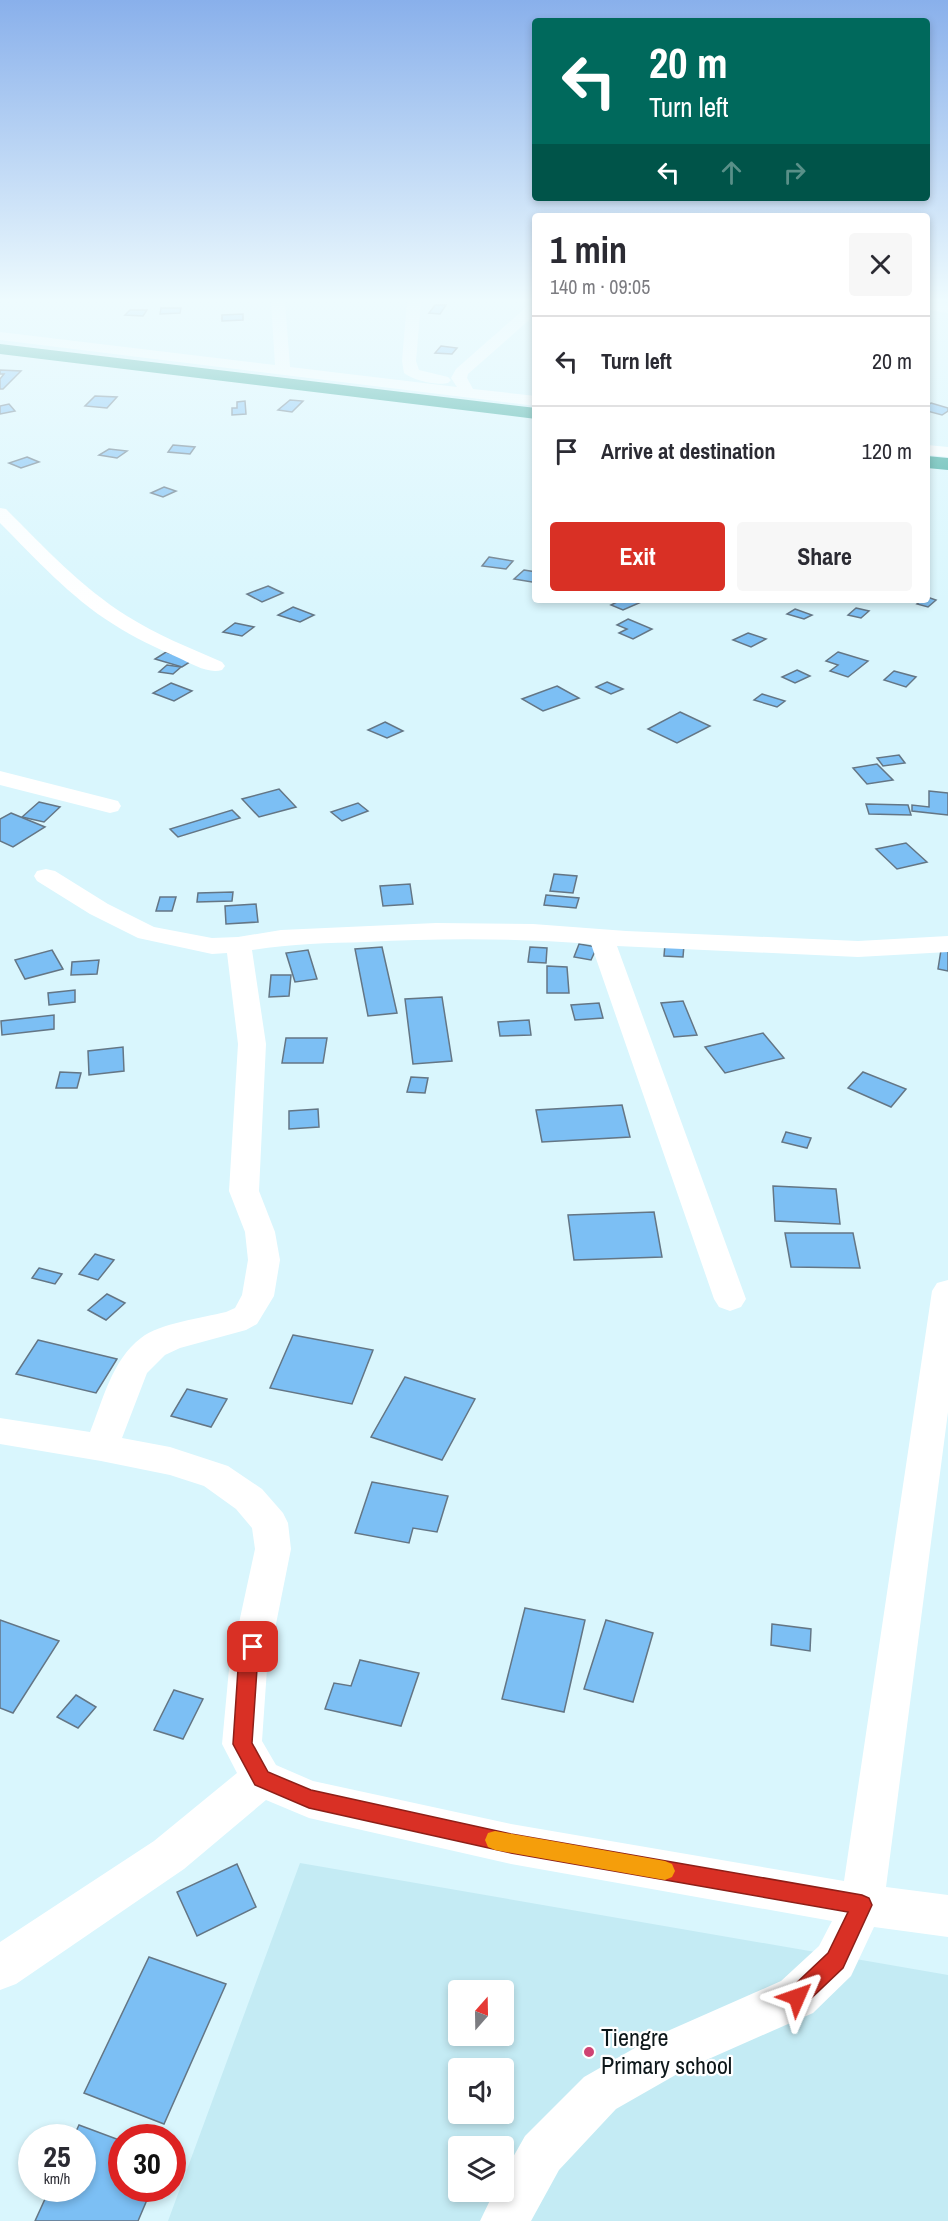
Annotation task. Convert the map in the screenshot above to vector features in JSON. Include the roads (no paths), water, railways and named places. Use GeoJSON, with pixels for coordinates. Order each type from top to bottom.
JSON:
{"type":"FeatureCollection","features":[{"type":"Feature","properties":{"kind":"highway"},"geometry":{"type":"LineString","coordinates":[[468,406],[532,414]]}},
{"type":"Feature","properties":{"kind":"highway"},"geometry":{"type":"LineString","coordinates":[[930,462],[948,464]]}},
{"type":"Feature","properties":{"kind":"street"},"geometry":{"type":"LineString","coordinates":[[930,450],[948,452]]}},
{"type":"Feature","properties":{"kind":"street"},"geometry":{"type":"LineString","coordinates":[[0,513],[79,590],[110,614],[158,641],[215,666]]}},
{"type":"Feature","properties":{"kind":"street"},"geometry":{"type":"LineString","coordinates":[[0,778],[110,806]]}},
{"type":"Feature","properties":{"kind":"street"},"geometry":{"type":"LineString","coordinates":[[46,876],[99,909],[147,933],[212,946],[238,945],[281,938],[436,931],[532,932],[858,950],[948,944]]}},
{"type":"Feature","properties":{"kind":"street"},"geometry":{"type":"LineString","coordinates":[[601,937],[730,1299]]}},
{"type":"Feature","properties":{"kind":"street"},"geometry":{"type":"LineString","coordinates":[[101,1447],[133,1367],[141,1355],[153,1346],[171,1338],[234,1322],[246,1316],[258,1296],[264,1260],[260,1232],[250,1212],[244,1191],[243,1174],[252,1044],[248,996],[238,945]]}},
{"type":"Feature","properties":{"kind":"street"},"geometry":{"type":"LineString","coordinates":[[504,2221],[542,2153],[600,2093],[670,2053],[797,1997],[835,1961],[862,1905],[948,1291]]}},
{"type":"Feature","properties":{"kind":"street"},"geometry":{"type":"LineString","coordinates":[[0,1431],[170,1461],[216,1476],[249,1499],[270,1523],[273,1549],[248,1669],[242,1744],[262,1778],[309,1799],[511,1844],[862,1905],[948,1916]]}},
{"type":"Feature","properties":{"kind":"street"},"geometry":{"type":"LineString","coordinates":[[0,1968],[168,1855],[262,1778]]}},
{"type":"Feature","properties":{"kind":"place","name":"Tiengre Primary school"},"geometry":{"type":"Point","coordinates":[589,2052]}}]}
